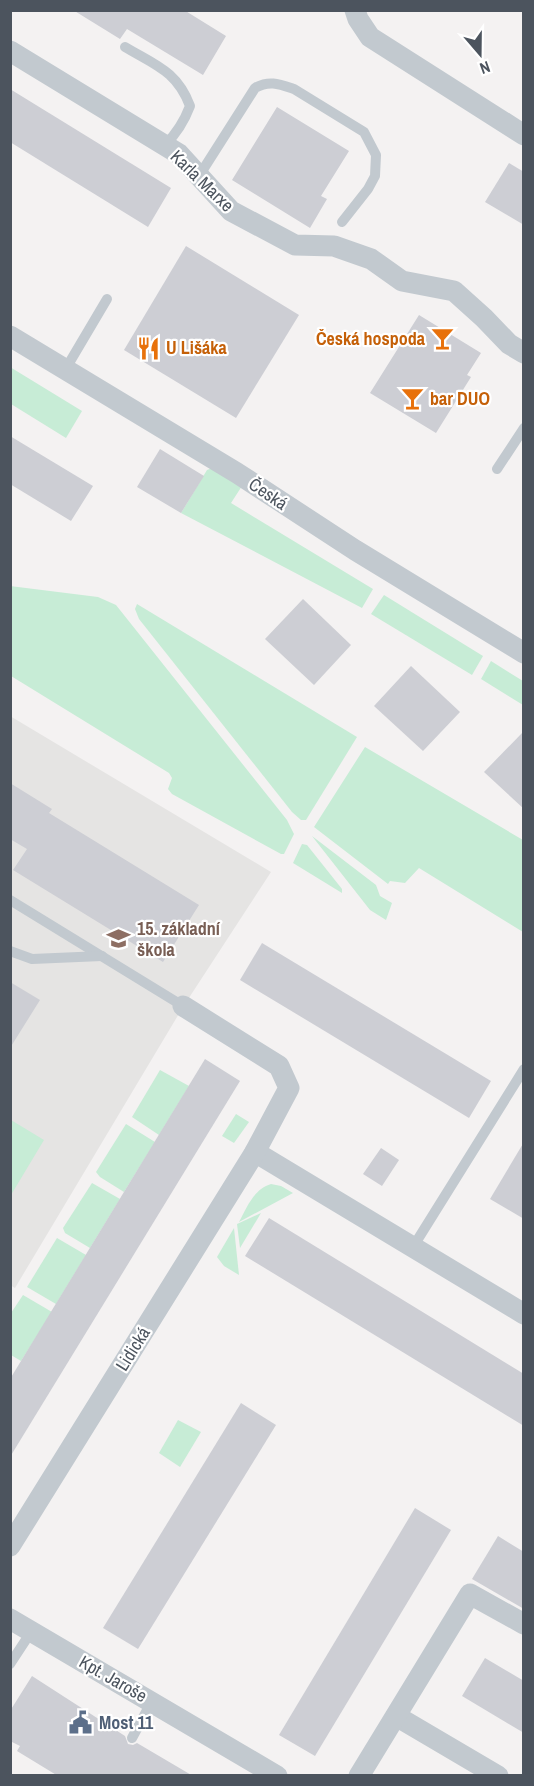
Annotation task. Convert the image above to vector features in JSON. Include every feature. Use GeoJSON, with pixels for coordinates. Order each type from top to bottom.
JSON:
{"type":"FeatureCollection","features":[{"type":"Feature","properties":{"kind":"street"},"geometry":{"type":"LineString","coordinates":[[355,10],[370,37],[524,135]]}},
{"type":"Feature","properties":{"kind":"street","name":"Karla Marxe"},"geometry":{"type":"LineString","coordinates":[[10,51],[179,154],[231,212],[295,245],[334,246],[371,259],[402,281],[454,291],[509,344],[524,353]]}},
{"type":"Feature","properties":{"kind":"street","name":"Česká"},"geometry":{"type":"LineString","coordinates":[[10,336],[237,473],[355,550],[524,653]]}},
{"type":"Feature","properties":{"kind":"street","name":"Lidická"},"geometry":{"type":"LineString","coordinates":[[10,1545],[255,1152],[289,1088],[279,1066],[183,1006]]}},
{"type":"Feature","properties":{"kind":"street"},"geometry":{"type":"LineString","coordinates":[[255,1152],[524,1314]]}},
{"type":"Feature","properties":{"kind":"street"},"geometry":{"type":"LineString","coordinates":[[359,1776],[470,1594],[524,1624]]}},
{"type":"Feature","properties":{"kind":"street","name":"Kpt. Jaroše"},"geometry":{"type":"LineString","coordinates":[[10,1619],[277,1776]]}},
{"type":"Feature","properties":{"kind":"street"},"geometry":{"type":"LineString","coordinates":[[396,1716],[498,1776]]}},
{"type":"Feature","properties":{"kind":"lane"},"geometry":{"type":"LineString","coordinates":[[125,47],[173,76],[190,106],[179,130],[165,145]]}},
{"type":"Feature","properties":{"kind":"lane"},"geometry":{"type":"LineString","coordinates":[[199,176],[255,88],[264,83],[281,84],[294,89],[364,132],[376,154],[375,176],[369,189],[342,222]]}},
{"type":"Feature","properties":{"kind":"lane"},"geometry":{"type":"LineString","coordinates":[[65,369],[107,299]]}},
{"type":"Feature","properties":{"kind":"lane"},"geometry":{"type":"LineString","coordinates":[[497,469],[524,428]]}},
{"type":"Feature","properties":{"kind":"lane"},"geometry":{"type":"LineString","coordinates":[[10,900],[183,1006]]}},
{"type":"Feature","properties":{"kind":"lane"},"geometry":{"type":"LineString","coordinates":[[10,951],[32,959],[102,956]]}},
{"type":"Feature","properties":{"kind":"lane"},"geometry":{"type":"LineString","coordinates":[[412,1247],[524,1069]]}},
{"type":"Feature","properties":{"kind":"lane"},"geometry":{"type":"LineString","coordinates":[[10,1664],[31,1632]]}},
{"type":"Feature","properties":{"kind":"lane"},"geometry":{"type":"LineString","coordinates":[[132,1738],[152,1701]]}},
{"type":"Feature","properties":{"kind":"shaded area","name":"15. základní škola"},"geometry":{"type":"Polygon","coordinates":[[[10,716],[271,872],[183,1007],[15,1288],[10,1285],[10,716]]]}},
{"type":"Feature","properties":{"kind":"green space"},"geometry":{"type":"Polygon","coordinates":[[[10,367],[82,411],[66,438],[11,404],[10,367]]]}},
{"type":"Feature","properties":{"kind":"green space"},"geometry":{"type":"Polygon","coordinates":[[[217,466],[242,486],[231,503],[373,589],[362,608],[181,513],[207,470],[217,466]]]}},
{"type":"Feature","properties":{"kind":"green space"},"geometry":{"type":"Polygon","coordinates":[[[10,586],[98,597],[116,605],[287,820],[294,834],[284,854],[172,794],[168,789],[172,778],[169,773],[11,676],[10,586]]]}},
{"type":"Feature","properties":{"kind":"green space"},"geometry":{"type":"Polygon","coordinates":[[[384,595],[483,656],[472,675],[371,614],[384,595]]]}},
{"type":"Feature","properties":{"kind":"green space"},"geometry":{"type":"Polygon","coordinates":[[[137,604],[357,737],[306,820],[301,820],[292,812],[139,619],[135,609],[137,604]]]}},
{"type":"Feature","properties":{"kind":"green space"},"geometry":{"type":"Polygon","coordinates":[[[491,661],[523,681],[523,705],[481,679],[491,661]]]}},
{"type":"Feature","properties":{"kind":"green space"},"geometry":{"type":"Polygon","coordinates":[[[365,747],[523,840],[523,932],[419,868],[405,883],[390,881],[388,884],[314,827],[365,747]]]}},
{"type":"Feature","properties":{"kind":"green space"},"geometry":{"type":"Polygon","coordinates":[[[312,836],[376,885],[380,896],[392,903],[386,920],[370,910],[312,836]]]}},
{"type":"Feature","properties":{"kind":"green space"},"geometry":{"type":"Polygon","coordinates":[[[302,844],[307,845],[342,889],[342,893],[293,863],[302,844]]]}},
{"type":"Feature","properties":{"kind":"green space"},"geometry":{"type":"Polygon","coordinates":[[[160,1070],[189,1086],[159,1135],[132,1117],[160,1070]]]}},
{"type":"Feature","properties":{"kind":"green space"},"geometry":{"type":"Polygon","coordinates":[[[236,1114],[249,1122],[234,1143],[222,1136],[236,1114]]]}},
{"type":"Feature","properties":{"kind":"green space"},"geometry":{"type":"Polygon","coordinates":[[[11,1120],[44,1140],[11,1195],[11,1120]]]}},
{"type":"Feature","properties":{"kind":"green space"},"geometry":{"type":"Polygon","coordinates":[[[126,1124],[155,1142],[124,1192],[96,1172],[126,1124]]]}},
{"type":"Feature","properties":{"kind":"green space"},"geometry":{"type":"Polygon","coordinates":[[[92,1183],[120,1199],[90,1248],[65,1233],[63,1228],[92,1183]]]}},
{"type":"Feature","properties":{"kind":"green space"},"geometry":{"type":"Polygon","coordinates":[[[271,1184],[281,1186],[293,1193],[239,1222],[256,1194],[271,1184]]]}},
{"type":"Feature","properties":{"kind":"green space"},"geometry":{"type":"Polygon","coordinates":[[[261,1213],[240,1248],[237,1224],[261,1213]]]}},
{"type":"Feature","properties":{"kind":"green space"},"geometry":{"type":"Polygon","coordinates":[[[234,1228],[239,1275],[224,1266],[217,1257],[234,1228]]]}},
{"type":"Feature","properties":{"kind":"green space"},"geometry":{"type":"Polygon","coordinates":[[[57,1238],[86,1255],[56,1304],[27,1287],[57,1238]]]}},
{"type":"Feature","properties":{"kind":"green space"},"geometry":{"type":"Polygon","coordinates":[[[23,1295],[52,1312],[21,1361],[11,1355],[11,1313],[23,1295]]]}},
{"type":"Feature","properties":{"kind":"green space"},"geometry":{"type":"Polygon","coordinates":[[[178,1420],[201,1432],[180,1467],[159,1453],[178,1420]]]}},
{"type":"Feature","properties":{"kind":"building"},"geometry":{"type":"Polygon","coordinates":[[[73,10],[184,10],[226,36],[203,75],[127,29],[120,39],[73,10]]]}},
{"type":"Feature","properties":{"kind":"building"},"geometry":{"type":"Polygon","coordinates":[[[10,89],[171,188],[148,227],[10,142],[10,89]]]}},
{"type":"Feature","properties":{"kind":"building"},"geometry":{"type":"Polygon","coordinates":[[[277,107],[349,151],[321,196],[327,199],[310,228],[232,180],[277,107]]]}},
{"type":"Feature","properties":{"kind":"building"},"geometry":{"type":"Polygon","coordinates":[[[509,163],[524,172],[524,225],[485,202],[509,163]]]}},
{"type":"Feature","properties":{"kind":"building"},"geometry":{"type":"Polygon","coordinates":[[[186,246],[299,315],[236,418],[124,350],[186,246]]]}},
{"type":"Feature","properties":{"kind":"building"},"geometry":{"type":"Polygon","coordinates":[[[419,315],[481,353],[467,375],[471,377],[436,433],[370,393],[419,315]]]}},
{"type":"Feature","properties":{"kind":"building"},"geometry":{"type":"Polygon","coordinates":[[[10,436],[93,486],[71,521],[10,484],[10,436]]]}},
{"type":"Feature","properties":{"kind":"building"},"geometry":{"type":"Polygon","coordinates":[[[160,449],[204,476],[181,513],[137,487],[160,449]]]}},
{"type":"Feature","properties":{"kind":"building"},"geometry":{"type":"Polygon","coordinates":[[[303,599],[351,645],[314,685],[265,639],[303,599]]]}},
{"type":"Feature","properties":{"kind":"building"},"geometry":{"type":"Polygon","coordinates":[[[411,666],[460,712],[423,751],[374,706],[411,666]]]}},
{"type":"Feature","properties":{"kind":"building"},"geometry":{"type":"Polygon","coordinates":[[[524,731],[524,809],[484,772],[524,731]]]}},
{"type":"Feature","properties":{"kind":"building"},"geometry":{"type":"Polygon","coordinates":[[[10,783],[52,809],[49,813],[199,905],[163,962],[13,870],[27,849],[10,839],[10,783]]]}},
{"type":"Feature","properties":{"kind":"building"},"geometry":{"type":"Polygon","coordinates":[[[262,943],[491,1081],[469,1118],[240,980],[262,943]]]}},
{"type":"Feature","properties":{"kind":"building"},"geometry":{"type":"Polygon","coordinates":[[[10,982],[40,1000],[10,1048],[10,982]]]}},
{"type":"Feature","properties":{"kind":"building"},"geometry":{"type":"Polygon","coordinates":[[[205,1059],[240,1081],[10,1457],[10,1379],[205,1059]]]}},
{"type":"Feature","properties":{"kind":"building"},"geometry":{"type":"Polygon","coordinates":[[[524,1142],[524,1219],[490,1199],[524,1142]]]}},
{"type":"Feature","properties":{"kind":"building"},"geometry":{"type":"Polygon","coordinates":[[[381,1148],[399,1160],[382,1186],[363,1174],[381,1148]]]}},
{"type":"Feature","properties":{"kind":"building"},"geometry":{"type":"Polygon","coordinates":[[[269,1218],[524,1374],[524,1426],[245,1256],[269,1218]]]}},
{"type":"Feature","properties":{"kind":"building"},"geometry":{"type":"Polygon","coordinates":[[[241,1403],[276,1425],[138,1649],[103,1628],[241,1403]]]}},
{"type":"Feature","properties":{"kind":"building"},"geometry":{"type":"Polygon","coordinates":[[[415,1508],[451,1530],[315,1756],[279,1735],[415,1508]]]}},
{"type":"Feature","properties":{"kind":"building"},"geometry":{"type":"Polygon","coordinates":[[[498,1536],[524,1552],[524,1609],[472,1579],[498,1536]]]}},
{"type":"Feature","properties":{"kind":"building"},"geometry":{"type":"Polygon","coordinates":[[[485,1658],[524,1681],[524,1733],[462,1696],[485,1658]]]}},
{"type":"Feature","properties":{"kind":"building"},"geometry":{"type":"Polygon","coordinates":[[[32,1676],[125,1736],[128,1744],[137,1743],[193,1776],[58,1776],[17,1751],[20,1746],[10,1741],[10,1711],[32,1676]]]}},
{"type":"Feature","properties":{"kind":"place","name":"Česká hospoda"},"geometry":{"type":"Point","coordinates":[443,339]}},
{"type":"Feature","properties":{"kind":"place","name":"U Lišáka"},"geometry":{"type":"Point","coordinates":[148,348]}},
{"type":"Feature","properties":{"kind":"place","name":"bar DUO"},"geometry":{"type":"Point","coordinates":[412,399]}},
{"type":"Feature","properties":{"kind":"place","name":"15. základní škola"},"geometry":{"type":"Point","coordinates":[119,939]}},
{"type":"Feature","properties":{"kind":"place","name":"Most 11"},"geometry":{"type":"Point","coordinates":[81,1723]}}]}
